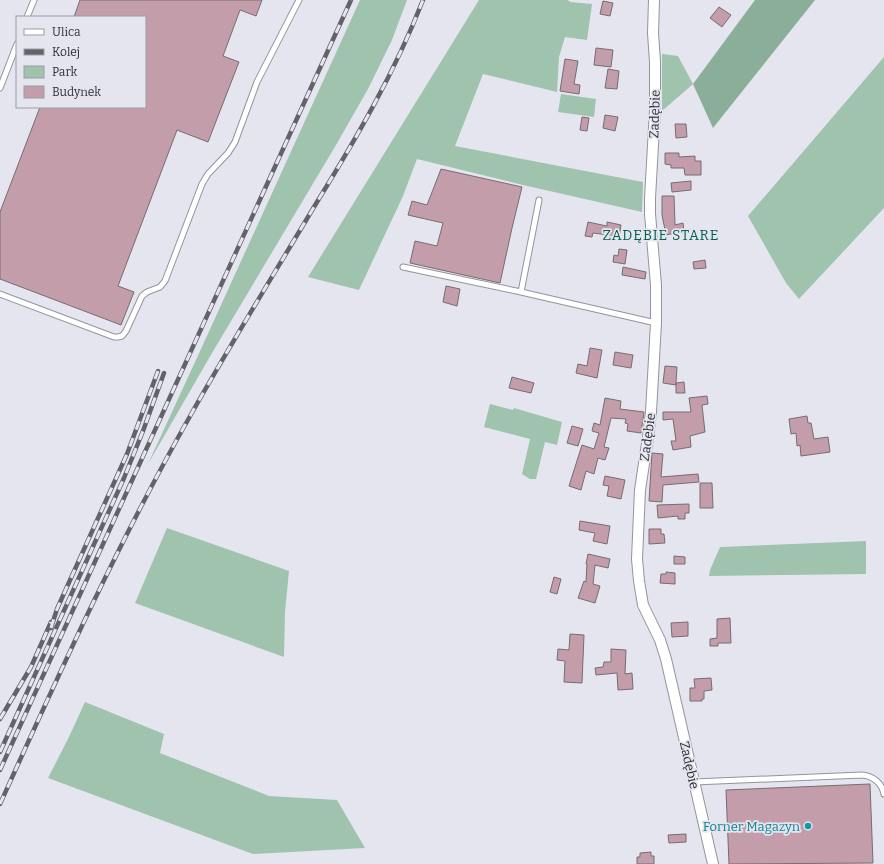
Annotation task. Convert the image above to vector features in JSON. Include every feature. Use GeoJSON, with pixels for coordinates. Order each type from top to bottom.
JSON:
{"type":"FeatureCollection","features":[{"type":"Feature","properties":{"kind":"street","name":"Zadębie"},"geometry":{"type":"LineString","coordinates":[[654,0],[653,33],[655,62],[655,110],[650,214],[656,285],[656,323],[650,426],[640,490],[637,569],[644,605],[660,640],[666,659],[713,864]]}},
{"type":"Feature","properties":{"kind":"lane"},"geometry":{"type":"LineString","coordinates":[[27,16],[34,0]]}},
{"type":"Feature","properties":{"kind":"lane"},"geometry":{"type":"LineString","coordinates":[[0,294],[114,337],[122,336],[126,331],[142,296],[147,292],[160,287],[165,281],[202,184],[208,174],[228,153],[235,142],[257,82],[299,0]]}},
{"type":"Feature","properties":{"kind":"lane"},"geometry":{"type":"LineString","coordinates":[[0,88],[16,47]]}},
{"type":"Feature","properties":{"kind":"lane"},"geometry":{"type":"LineString","coordinates":[[521,292],[538,200]]}},
{"type":"Feature","properties":{"kind":"lane"},"geometry":{"type":"LineString","coordinates":[[403,267],[656,323]]}},
{"type":"Feature","properties":{"kind":"lane"},"geometry":{"type":"LineString","coordinates":[[694,782],[866,775],[872,777],[882,786],[884,794]]}},
{"type":"Feature","properties":{"kind":"green space"},"geometry":{"type":"Polygon","coordinates":[[[360,0],[407,0],[392,40],[368,89],[148,464],[201,349],[360,0]]]}},
{"type":"Feature","properties":{"kind":"green space"},"geometry":{"type":"Polygon","coordinates":[[[479,0],[567,0],[571,2],[592,4],[587,40],[565,37],[559,57],[557,92],[483,74],[455,146],[643,182],[642,212],[417,159],[403,196],[359,290],[308,277],[479,0]]]}},
{"type":"Feature","properties":{"kind":"green space"},"geometry":{"type":"Polygon","coordinates":[[[755,0],[815,0],[713,128],[693,84],[755,0]]]}},
{"type":"Feature","properties":{"kind":"green space"},"geometry":{"type":"Polygon","coordinates":[[[662,54],[678,56],[693,84],[662,111],[662,54]]]}},
{"type":"Feature","properties":{"kind":"green space"},"geometry":{"type":"Polygon","coordinates":[[[884,57],[884,208],[799,299],[786,283],[748,216],[884,57]]]}},
{"type":"Feature","properties":{"kind":"green space"},"geometry":{"type":"Polygon","coordinates":[[[561,94],[596,99],[594,117],[558,112],[561,94]]]}},
{"type":"Feature","properties":{"kind":"green space"},"geometry":{"type":"Polygon","coordinates":[[[490,404],[513,410],[514,408],[562,422],[557,445],[545,442],[536,479],[530,479],[522,474],[530,439],[484,427],[490,404]]]}},
{"type":"Feature","properties":{"kind":"green space"},"geometry":{"type":"Polygon","coordinates":[[[167,528],[289,571],[285,612],[284,657],[135,603],[167,528]]]}},
{"type":"Feature","properties":{"kind":"green space"},"geometry":{"type":"Polygon","coordinates":[[[866,541],[866,574],[709,576],[720,547],[866,541]]]}},
{"type":"Feature","properties":{"kind":"green space"},"geometry":{"type":"Polygon","coordinates":[[[85,702],[164,734],[160,753],[269,796],[337,800],[365,848],[253,854],[48,778],[85,702]]]}},
{"type":"Feature","properties":{"kind":"building"},"geometry":{"type":"Polygon","coordinates":[[[80,0],[262,0],[256,16],[240,10],[223,56],[239,62],[208,142],[177,130],[118,286],[134,292],[121,325],[0,279],[0,212],[40,108],[146,108],[146,16],[74,16],[80,0]]]}},
{"type":"Feature","properties":{"kind":"building"},"geometry":{"type":"Polygon","coordinates":[[[603,1],[613,3],[610,16],[600,14],[603,1]]]}},
{"type":"Feature","properties":{"kind":"building"},"geometry":{"type":"Polygon","coordinates":[[[719,7],[731,15],[722,27],[710,18],[719,7]]]}},
{"type":"Feature","properties":{"kind":"building"},"geometry":{"type":"Polygon","coordinates":[[[596,48],[613,50],[611,67],[594,65],[596,48]]]}},
{"type":"Feature","properties":{"kind":"building"},"geometry":{"type":"Polygon","coordinates":[[[565,59],[578,61],[574,84],[580,85],[579,94],[560,91],[565,59]]]}},
{"type":"Feature","properties":{"kind":"building"},"geometry":{"type":"Polygon","coordinates":[[[608,69],[619,71],[617,89],[605,88],[608,69]]]}},
{"type":"Feature","properties":{"kind":"building"},"geometry":{"type":"Polygon","coordinates":[[[605,115],[618,117],[615,131],[603,128],[605,115]]]}},
{"type":"Feature","properties":{"kind":"building"},"geometry":{"type":"Polygon","coordinates":[[[582,117],[589,118],[587,131],[580,130],[582,117]]]}},
{"type":"Feature","properties":{"kind":"building"},"geometry":{"type":"Polygon","coordinates":[[[675,124],[686,124],[687,137],[676,138],[675,124]]]}},
{"type":"Feature","properties":{"kind":"building"},"geometry":{"type":"Polygon","coordinates":[[[665,153],[679,153],[679,157],[695,156],[695,161],[701,161],[701,175],[685,175],[684,168],[671,168],[671,165],[665,164],[665,153]]]}},
{"type":"Feature","properties":{"kind":"building"},"geometry":{"type":"Polygon","coordinates":[[[441,169],[522,187],[500,283],[410,263],[415,241],[437,246],[443,223],[408,215],[412,201],[427,205],[441,169]]]}},
{"type":"Feature","properties":{"kind":"building"},"geometry":{"type":"Polygon","coordinates":[[[691,181],[691,190],[672,192],[671,183],[691,181]]]}},
{"type":"Feature","properties":{"kind":"building"},"geometry":{"type":"Polygon","coordinates":[[[662,196],[674,196],[675,225],[683,223],[684,231],[666,235],[662,215],[662,196]]]}},
{"type":"Feature","properties":{"kind":"building"},"geometry":{"type":"Polygon","coordinates":[[[588,222],[607,226],[607,222],[621,225],[619,238],[593,233],[592,237],[585,236],[588,222]]]}},
{"type":"Feature","properties":{"kind":"building"},"geometry":{"type":"Polygon","coordinates":[[[619,249],[627,250],[625,264],[613,262],[614,255],[618,256],[619,249]]]}},
{"type":"Feature","properties":{"kind":"building"},"geometry":{"type":"Polygon","coordinates":[[[705,260],[706,268],[694,269],[693,262],[705,260]]]}},
{"type":"Feature","properties":{"kind":"building"},"geometry":{"type":"Polygon","coordinates":[[[623,267],[646,272],[645,279],[622,275],[623,267]]]}},
{"type":"Feature","properties":{"kind":"building"},"geometry":{"type":"Polygon","coordinates":[[[446,286],[460,289],[457,306],[443,302],[446,286]]]}},
{"type":"Feature","properties":{"kind":"building"},"geometry":{"type":"Polygon","coordinates":[[[590,348],[602,350],[597,378],[576,373],[578,364],[587,366],[590,348]]]}},
{"type":"Feature","properties":{"kind":"building"},"geometry":{"type":"Polygon","coordinates":[[[615,352],[633,355],[631,368],[613,365],[615,352]]]}},
{"type":"Feature","properties":{"kind":"building"},"geometry":{"type":"Polygon","coordinates":[[[665,366],[677,367],[676,383],[684,382],[685,393],[676,393],[676,385],[663,383],[665,366]]]}},
{"type":"Feature","properties":{"kind":"building"},"geometry":{"type":"Polygon","coordinates":[[[512,377],[534,383],[531,393],[509,388],[512,377]]]}},
{"type":"Feature","properties":{"kind":"building"},"geometry":{"type":"Polygon","coordinates":[[[707,396],[708,404],[702,405],[705,432],[690,436],[691,447],[673,450],[671,441],[676,441],[673,419],[663,420],[663,412],[691,412],[689,398],[707,396]]]}},
{"type":"Feature","properties":{"kind":"building"},"geometry":{"type":"Polygon","coordinates":[[[605,398],[621,401],[620,409],[644,412],[641,433],[627,431],[628,424],[625,423],[626,419],[611,418],[604,447],[609,448],[605,460],[598,458],[594,474],[586,471],[581,490],[569,486],[582,445],[594,449],[599,433],[592,431],[594,423],[600,425],[605,398]]]}},
{"type":"Feature","properties":{"kind":"building"},"geometry":{"type":"Polygon","coordinates":[[[807,416],[808,423],[811,423],[814,439],[828,437],[830,452],[801,456],[800,445],[797,446],[796,433],[791,434],[789,419],[807,416]]]}},
{"type":"Feature","properties":{"kind":"building"},"geometry":{"type":"Polygon","coordinates":[[[572,426],[583,429],[578,446],[567,443],[572,426]]]}},
{"type":"Feature","properties":{"kind":"building"},"geometry":{"type":"Polygon","coordinates":[[[652,453],[663,454],[661,477],[698,474],[699,482],[663,485],[662,502],[649,501],[652,453]]]}},
{"type":"Feature","properties":{"kind":"building"},"geometry":{"type":"Polygon","coordinates":[[[605,476],[625,480],[621,499],[607,496],[609,486],[603,485],[605,476]]]}},
{"type":"Feature","properties":{"kind":"building"},"geometry":{"type":"Polygon","coordinates":[[[700,483],[712,483],[713,508],[700,508],[700,483]]]}},
{"type":"Feature","properties":{"kind":"building"},"geometry":{"type":"Polygon","coordinates":[[[689,504],[689,513],[685,513],[685,519],[678,519],[678,516],[658,518],[657,505],[689,504]]]}},
{"type":"Feature","properties":{"kind":"building"},"geometry":{"type":"Polygon","coordinates":[[[580,521],[610,526],[607,544],[593,541],[595,533],[579,530],[580,521]]]}},
{"type":"Feature","properties":{"kind":"building"},"geometry":{"type":"Polygon","coordinates":[[[649,529],[661,529],[661,534],[664,534],[665,543],[649,544],[649,529]]]}},
{"type":"Feature","properties":{"kind":"building"},"geometry":{"type":"Polygon","coordinates":[[[588,554],[610,559],[608,568],[595,565],[593,584],[600,586],[595,603],[578,598],[584,581],[586,582],[586,564],[588,554]]]}},
{"type":"Feature","properties":{"kind":"building"},"geometry":{"type":"Polygon","coordinates":[[[674,556],[685,557],[685,564],[674,564],[674,556]]]}},
{"type":"Feature","properties":{"kind":"building"},"geometry":{"type":"Polygon","coordinates":[[[666,572],[675,573],[675,584],[660,583],[661,574],[666,574],[666,572]]]}},
{"type":"Feature","properties":{"kind":"building"},"geometry":{"type":"Polygon","coordinates":[[[554,577],[561,579],[557,594],[550,592],[554,577]]]}},
{"type":"Feature","properties":{"kind":"building"},"geometry":{"type":"Polygon","coordinates":[[[730,618],[731,643],[718,643],[718,646],[710,646],[710,639],[717,638],[717,619],[730,618]]]}},
{"type":"Feature","properties":{"kind":"building"},"geometry":{"type":"Polygon","coordinates":[[[688,622],[688,636],[672,637],[671,623],[688,622]]]}},
{"type":"Feature","properties":{"kind":"building"},"geometry":{"type":"Polygon","coordinates":[[[570,634],[584,635],[582,683],[564,682],[565,661],[557,660],[558,649],[569,650],[570,634]]]}},
{"type":"Feature","properties":{"kind":"building"},"geometry":{"type":"Polygon","coordinates":[[[611,649],[626,650],[625,674],[632,673],[633,689],[618,690],[617,673],[596,675],[595,668],[603,667],[604,662],[611,662],[611,649]]]}},
{"type":"Feature","properties":{"kind":"building"},"geometry":{"type":"Polygon","coordinates":[[[711,678],[712,690],[704,691],[704,699],[702,699],[702,701],[690,701],[690,688],[695,688],[694,679],[711,678]]]}},
{"type":"Feature","properties":{"kind":"building","name":"Forner Magazyn"},"geometry":{"type":"Polygon","coordinates":[[[870,784],[873,863],[729,864],[726,790],[870,784]]]}},
{"type":"Feature","properties":{"kind":"building"},"geometry":{"type":"Polygon","coordinates":[[[686,834],[686,842],[669,843],[668,835],[686,834]]]}},
{"type":"Feature","properties":{"kind":"building"},"geometry":{"type":"Polygon","coordinates":[[[651,852],[651,856],[654,856],[654,864],[637,864],[637,857],[640,857],[640,853],[651,852]]]}},
{"type":"Feature","properties":{"kind":"railway"},"geometry":{"type":"LineString","coordinates":[[0,770],[351,0]]}},
{"type":"Feature","properties":{"kind":"railway"},"geometry":{"type":"LineString","coordinates":[[0,804],[90,609],[163,465],[236,337],[361,129],[388,78],[423,0]]}},
{"type":"Feature","properties":{"kind":"railway"},"geometry":{"type":"LineString","coordinates":[[51,628],[57,609],[127,454],[158,371]]}},
{"type":"Feature","properties":{"kind":"railway"},"geometry":{"type":"LineString","coordinates":[[0,752],[124,478],[164,373]]}},
{"type":"Feature","properties":{"kind":"railway"},"geometry":{"type":"LineString","coordinates":[[0,719],[31,667],[51,622]]}},
{"type":"Feature","properties":{"kind":"place","name":"Forner Magazyn"},"geometry":{"type":"Point","coordinates":[808,826]}},
{"type":"Feature","properties":{"kind":"district","name":"ZADĘBIE STARE"},"geometry":{"type":"Point","coordinates":[661,235]}}]}
